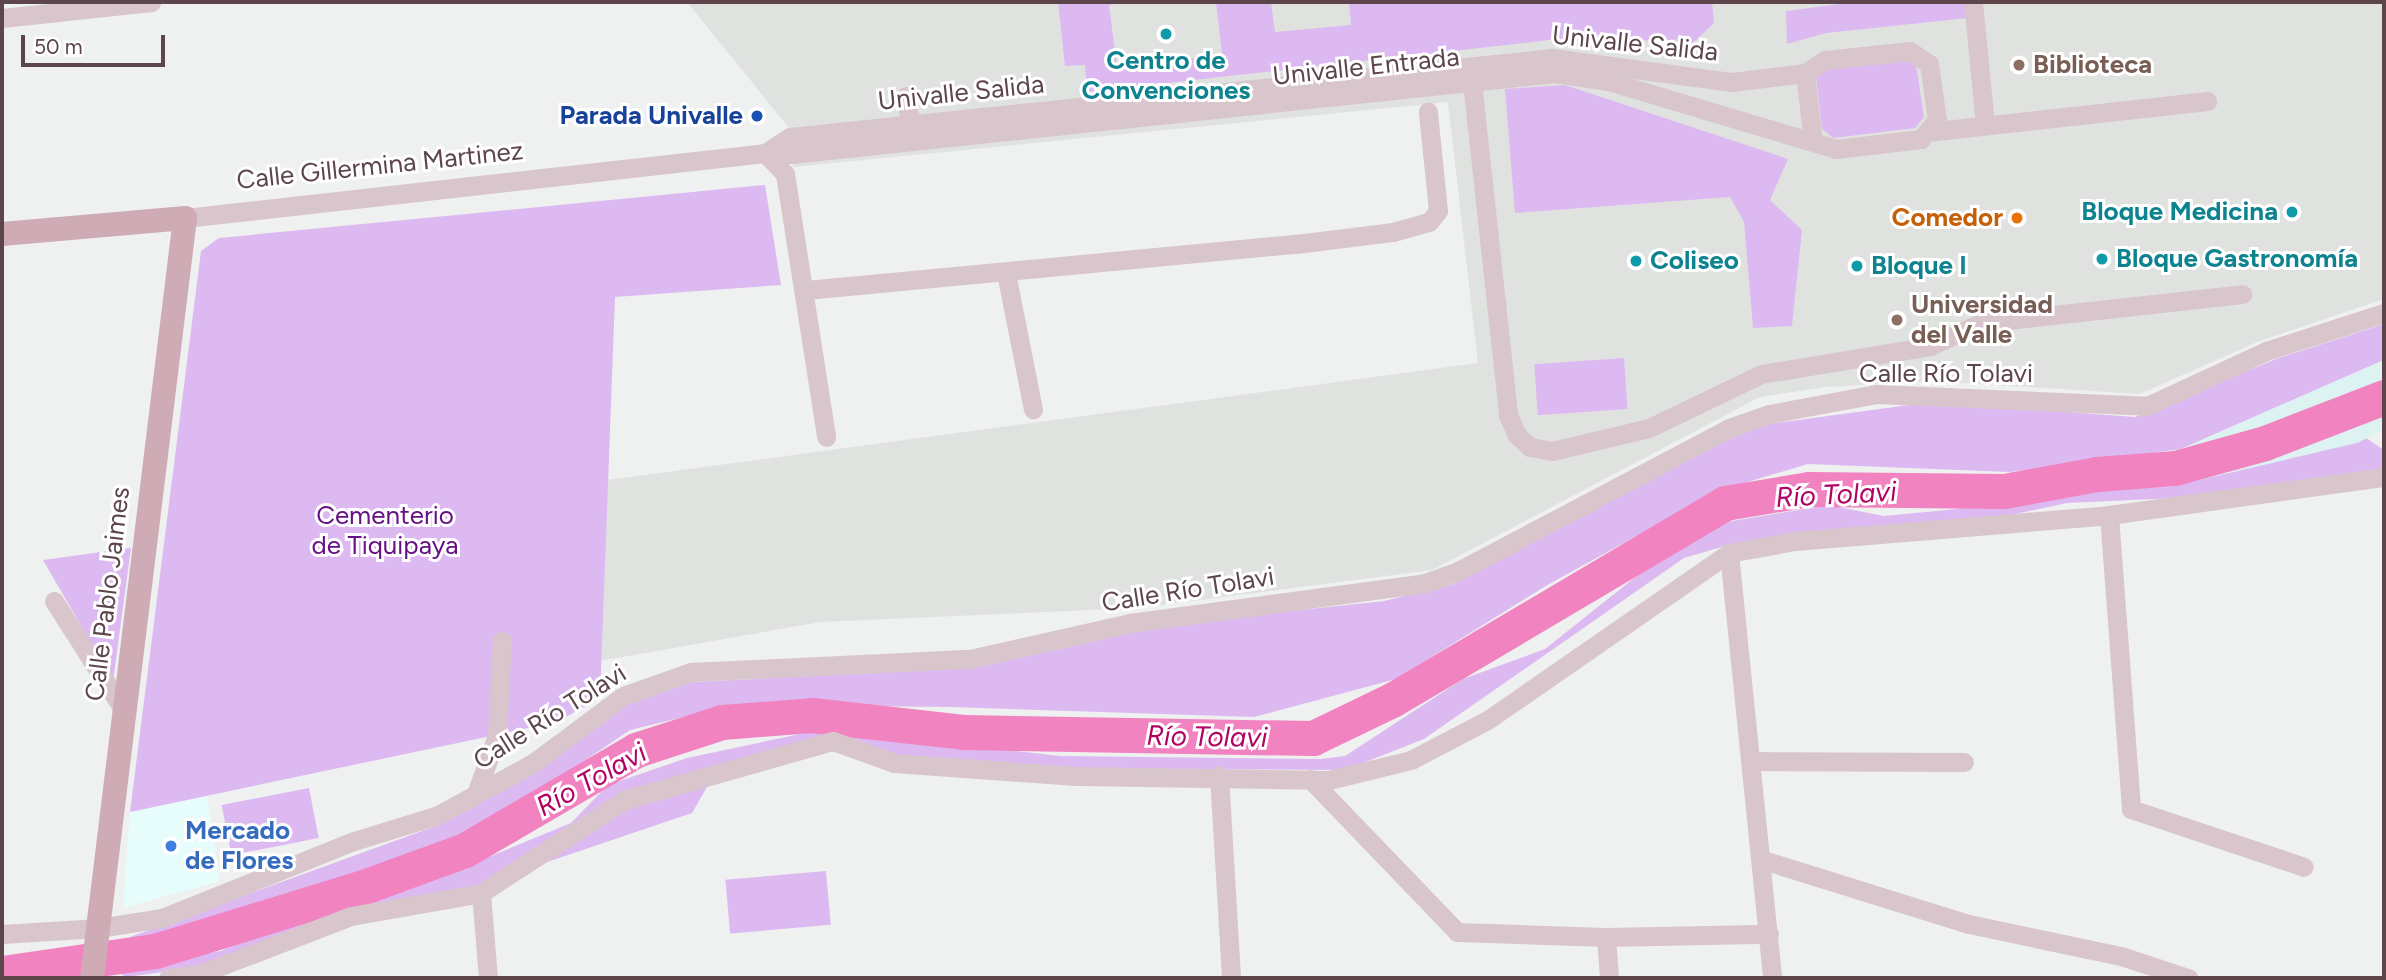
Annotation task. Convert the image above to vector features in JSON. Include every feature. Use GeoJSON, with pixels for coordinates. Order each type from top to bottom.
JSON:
{"type":"FeatureCollection","features":[{"type":"Feature","properties":{"kind":"main road","name":"Calle Gillermina Martinez"},"geometry":{"type":"LineString","coordinates":[[2,234],[185,218]]}},
{"type":"Feature","properties":{"kind":"main road","name":"Calle Pablo Jaimes"},"geometry":{"type":"LineString","coordinates":[[93,974],[185,218]]}},
{"type":"Feature","properties":{"kind":"street"},"geometry":{"type":"LineString","coordinates":[[2,18],[151,2]]}},
{"type":"Feature","properties":{"kind":"street"},"geometry":{"type":"LineString","coordinates":[[1973,2],[1985,125]]}},
{"type":"Feature","properties":{"kind":"street"},"geometry":{"type":"LineString","coordinates":[[1910,51],[1929,64],[1937,120],[1927,132],[1921,139],[1836,149],[1813,142],[1805,74],[1825,60],[1910,51]]}},
{"type":"Feature","properties":{"kind":"street","name":"Univalle Salida"},"geometry":{"type":"LineString","coordinates":[[1055,118],[1552,58],[1732,82],[1805,74]]}},
{"type":"Feature","properties":{"kind":"street","name":"Univalle Entrada"},"geometry":{"type":"LineString","coordinates":[[911,133],[1555,73],[1608,80],[1813,142]]}},
{"type":"Feature","properties":{"kind":"street"},"geometry":{"type":"LineString","coordinates":[[1472,82],[1508,415],[1517,435],[1530,447],[1552,451],[1649,428],[1773,370],[1930,346],[1981,323],[2242,294]]}},
{"type":"Feature","properties":{"kind":"street"},"geometry":{"type":"LineString","coordinates":[[906,96],[911,133]]}},
{"type":"Feature","properties":{"kind":"street"},"geometry":{"type":"LineString","coordinates":[[1927,132],[2207,101]]}},
{"type":"Feature","properties":{"kind":"street"},"geometry":{"type":"LineString","coordinates":[[806,290],[1006,273],[1351,237],[1429,222],[1438,211],[1428,112]]}},
{"type":"Feature","properties":{"kind":"street","name":"Univalle Salida"},"geometry":{"type":"LineString","coordinates":[[790,146],[911,133]]}},
{"type":"Feature","properties":{"kind":"street","name":"Calle Gillermina Martinez"},"geometry":{"type":"LineString","coordinates":[[185,218],[765,153],[790,146]]}},
{"type":"Feature","properties":{"kind":"street"},"geometry":{"type":"LineString","coordinates":[[765,153],[785,174],[806,290],[826,438]]}},
{"type":"Feature","properties":{"kind":"street"},"geometry":{"type":"LineString","coordinates":[[1006,273],[1033,409]]}},
{"type":"Feature","properties":{"kind":"street","name":"Calle Río Tolavi"},"geometry":{"type":"LineString","coordinates":[[2,934],[98,933],[162,918],[354,841],[438,815],[533,763],[623,696],[691,672],[970,659],[1130,623],[1425,583],[1460,570],[1729,428],[1769,414],[1877,394],[2147,406],[2266,351],[2384,313]]}},
{"type":"Feature","properties":{"kind":"street"},"geometry":{"type":"LineString","coordinates":[[168,978],[200,974],[351,916],[481,893],[624,800],[834,741],[894,763],[1077,776],[1219,775],[1329,780],[1411,761],[1478,725],[1728,553],[1795,541],[2109,515],[2384,477]]}},
{"type":"Feature","properties":{"kind":"street"},"geometry":{"type":"LineString","coordinates":[[2109,515],[2132,809],[2304,867]]}},
{"type":"Feature","properties":{"kind":"street"},"geometry":{"type":"LineString","coordinates":[[1728,553],[1763,860],[1772,978]]}},
{"type":"Feature","properties":{"kind":"street"},"geometry":{"type":"LineString","coordinates":[[54,601],[124,711]]}},
{"type":"Feature","properties":{"kind":"street"},"geometry":{"type":"LineString","coordinates":[[476,794],[498,735],[502,641]]}},
{"type":"Feature","properties":{"kind":"street"},"geometry":{"type":"LineString","coordinates":[[1752,761],[1964,762]]}},
{"type":"Feature","properties":{"kind":"street"},"geometry":{"type":"LineString","coordinates":[[1219,775],[1231,978]]}},
{"type":"Feature","properties":{"kind":"street"},"geometry":{"type":"LineString","coordinates":[[1310,779],[1457,932],[1606,937],[1769,934]]}},
{"type":"Feature","properties":{"kind":"street"},"geometry":{"type":"LineString","coordinates":[[1763,860],[1969,923],[2121,956],[2188,978]]}},
{"type":"Feature","properties":{"kind":"street"},"geometry":{"type":"LineString","coordinates":[[481,893],[488,978]]}},
{"type":"Feature","properties":{"kind":"street"},"geometry":{"type":"LineString","coordinates":[[1606,937],[1609,978]]}},
{"type":"Feature","properties":{"kind":"shaded area","name":"Universidad del Valle"},"geometry":{"type":"Polygon","coordinates":[[[687,2],[2384,2],[2384,299],[2257,342],[2140,394],[1929,381],[1825,387],[1760,397],[1432,570],[1138,608],[820,622],[600,661],[607,480],[1478,363],[1448,102],[793,167],[789,128],[687,2]]]}},
{"type":"Feature","properties":{"kind":"shaded area","name":"Mercado de Flores"},"geometry":{"type":"Polygon","coordinates":[[[207,796],[220,881],[123,908],[130,812],[207,796]]]}},
{"type":"Feature","properties":{"kind":"green space"},"geometry":{"type":"Polygon","coordinates":[[[1058,2],[1130,2],[1109,5],[1117,67],[1222,55],[1216,2],[1271,2],[1275,32],[1351,25],[1349,2],[1712,2],[1714,23],[1689,47],[1604,34],[1087,92],[1085,65],[1065,66],[1058,2]]]}},
{"type":"Feature","properties":{"kind":"green space"},"geometry":{"type":"Polygon","coordinates":[[[1855,2],[1967,2],[1968,18],[1826,33],[1787,44],[1786,11],[1855,2]]]}},
{"type":"Feature","properties":{"kind":"green space"},"geometry":{"type":"Polygon","coordinates":[[[1906,59],[1916,65],[1924,117],[1915,128],[1833,138],[1822,129],[1816,76],[1827,68],[1906,59]]]}},
{"type":"Feature","properties":{"kind":"green space"},"geometry":{"type":"Polygon","coordinates":[[[1565,85],[1788,159],[1770,200],[1802,230],[1792,326],[1753,328],[1744,222],[1730,197],[1515,213],[1505,89],[1565,85]]]}},
{"type":"Feature","properties":{"kind":"green space","name":"Cementerio de Tiquipaya"},"geometry":{"type":"Polygon","coordinates":[[[765,185],[781,285],[615,297],[600,698],[557,722],[130,812],[201,251],[219,238],[765,185]]]}},
{"type":"Feature","properties":{"kind":"green space"},"geometry":{"type":"Polygon","coordinates":[[[2384,324],[2384,360],[2181,449],[2009,472],[1808,464],[1721,490],[1549,584],[1396,679],[1254,717],[950,707],[733,705],[630,730],[463,843],[156,944],[114,949],[130,937],[444,823],[535,773],[633,701],[693,682],[975,668],[1170,624],[1384,601],[1453,584],[1716,444],[1768,424],[1931,402],[2135,417],[2276,359],[2384,324]]]}},
{"type":"Feature","properties":{"kind":"green space"},"geometry":{"type":"Polygon","coordinates":[[[1624,358],[1628,409],[1538,415],[1534,364],[1624,358]]]}},
{"type":"Feature","properties":{"kind":"green space"},"geometry":{"type":"Polygon","coordinates":[[[2366,438],[2384,450],[2384,470],[2197,497],[2067,503],[2006,516],[1728,545],[1684,558],[1424,739],[1345,770],[1077,768],[894,755],[856,743],[720,764],[692,813],[479,885],[200,967],[126,977],[109,967],[221,951],[281,920],[363,897],[406,891],[571,823],[608,785],[687,758],[824,729],[1060,756],[1320,759],[1345,756],[1463,679],[1545,649],[1662,556],[1714,524],[1828,505],[1884,516],[2009,504],[2079,489],[2169,487],[2366,438]]]}},
{"type":"Feature","properties":{"kind":"green space"},"geometry":{"type":"Polygon","coordinates":[[[131,548],[113,681],[43,560],[131,548]]]}},
{"type":"Feature","properties":{"kind":"green space"},"geometry":{"type":"Polygon","coordinates":[[[309,788],[319,838],[231,855],[222,805],[309,788]]]}},
{"type":"Feature","properties":{"kind":"green space"},"geometry":{"type":"Polygon","coordinates":[[[826,871],[831,925],[730,934],[725,880],[826,871]]]}},
{"type":"Feature","properties":{"kind":"sand"},"geometry":{"type":"Polygon","coordinates":[[[2384,360],[2384,430],[2357,443],[2169,487],[2181,449],[2384,360]]]}},
{"type":"Feature","properties":{"kind":"waterway","name":"Río Tolavi"},"geometry":{"type":"LineString","coordinates":[[2,973],[155,951],[369,885],[465,850],[636,750],[722,722],[812,715],[963,732],[1313,738],[1392,700],[1725,503],[1809,489],[2004,491],[2097,474],[2175,468],[2265,443],[2384,397]]}},
{"type":"Feature","properties":{"kind":"waterway","name":"Río Tolavi"},"geometry":{"type":"LineString","coordinates":[[2381,398],[2384,405]]}},
{"type":"Feature","properties":{"kind":"place","name":"Centro de Convenciones"},"geometry":{"type":"Point","coordinates":[1166,34]}},
{"type":"Feature","properties":{"kind":"place","name":"Biblioteca"},"geometry":{"type":"Point","coordinates":[2019,65]}},
{"type":"Feature","properties":{"kind":"place","name":"Parada Univalle"},"geometry":{"type":"Point","coordinates":[757,116]}},
{"type":"Feature","properties":{"kind":"place","name":"Bloque Medicina"},"geometry":{"type":"Point","coordinates":[2292,212]}},
{"type":"Feature","properties":{"kind":"place","name":"Comedor"},"geometry":{"type":"Point","coordinates":[2017,218]}},
{"type":"Feature","properties":{"kind":"place","name":"Bloque Gastronomía"},"geometry":{"type":"Point","coordinates":[2102,259]}},
{"type":"Feature","properties":{"kind":"place","name":"Coliseo"},"geometry":{"type":"Point","coordinates":[1636,261]}},
{"type":"Feature","properties":{"kind":"place","name":"Bloque I"},"geometry":{"type":"Point","coordinates":[1857,266]}},
{"type":"Feature","properties":{"kind":"place","name":"Universidad del Valle"},"geometry":{"type":"Point","coordinates":[1897,320]}},
{"type":"Feature","properties":{"kind":"place","name":"Mercado de Flores"},"geometry":{"type":"Point","coordinates":[171,846]}}]}
